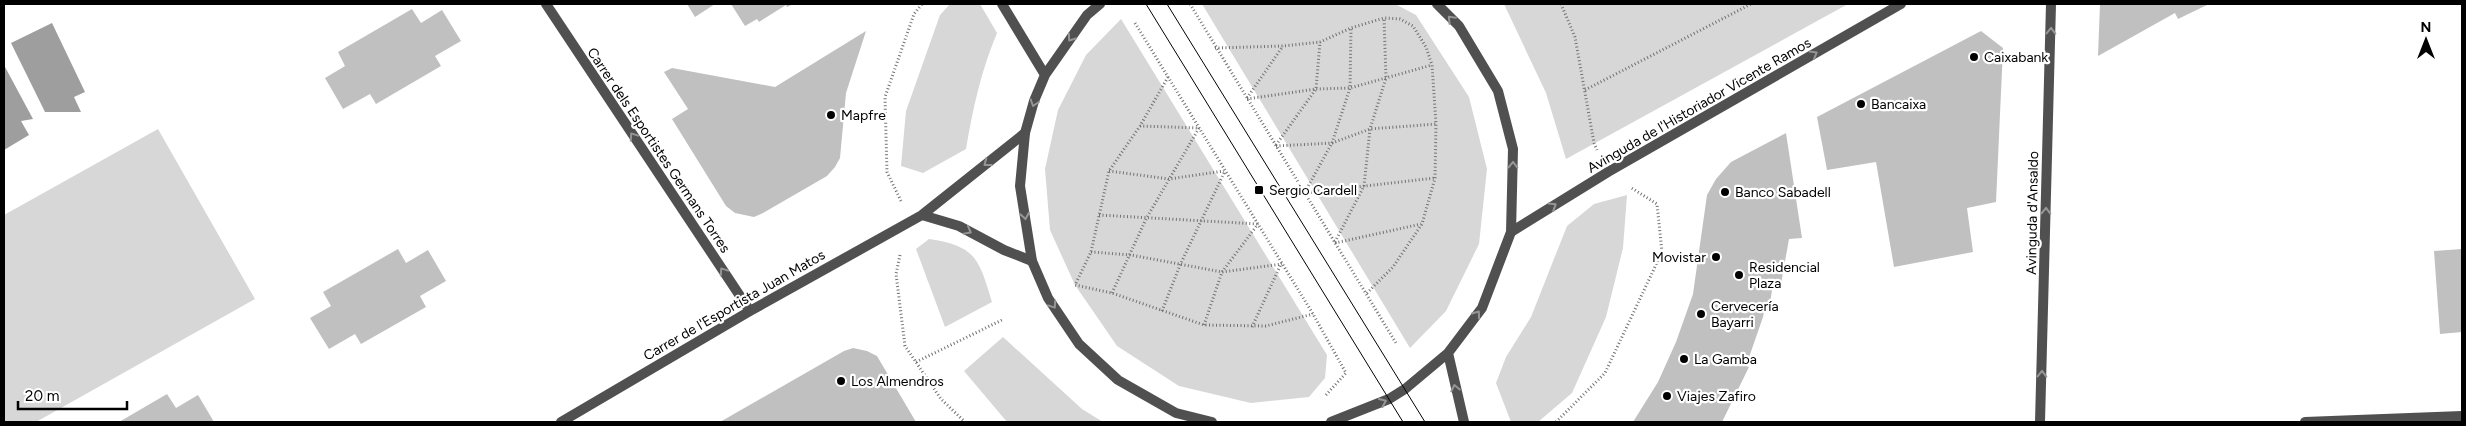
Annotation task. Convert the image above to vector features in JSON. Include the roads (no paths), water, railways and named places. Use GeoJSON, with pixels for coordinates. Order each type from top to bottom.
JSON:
{"type":"FeatureCollection","features":[{"type":"Feature","properties":{"kind":"street","name":"Carrer dels Esportistes Germans Torres"},"geometry":{"type":"LineString","coordinates":[[546,4],[750,312]]}},
{"type":"Feature","properties":{"kind":"street"},"geometry":{"type":"LineString","coordinates":[[1002,4],[1045,75]]}},
{"type":"Feature","properties":{"kind":"street"},"geometry":{"type":"LineString","coordinates":[[1100,4],[1087,15],[1045,75],[1034,101],[1025,133],[1020,186],[1032,261],[1048,298],[1079,344],[1118,380],[1176,413],[1212,422]]}},
{"type":"Feature","properties":{"kind":"street"},"geometry":{"type":"LineString","coordinates":[[1336,422],[1389,399],[1406,389],[1448,353],[1482,308],[1511,232],[1513,149],[1498,91],[1459,26],[1437,4]]}},
{"type":"Feature","properties":{"kind":"street","name":"Avinguda de l'Historiador Vicente Ramos"},"geometry":{"type":"LineString","coordinates":[[1511,232],[1608,172],[1901,4]]}},
{"type":"Feature","properties":{"kind":"street","name":"Avinguda d'Ansaldo"},"geometry":{"type":"LineString","coordinates":[[2040,422],[2051,4]]}},
{"type":"Feature","properties":{"kind":"street","name":"Carrer de l'Esportista Juan Matos"},"geometry":{"type":"LineString","coordinates":[[561,422],[922,215],[1025,133]]}},
{"type":"Feature","properties":{"kind":"street"},"geometry":{"type":"LineString","coordinates":[[922,215],[959,226],[1004,250],[1032,261]]}},
{"type":"Feature","properties":{"kind":"street"},"geometry":{"type":"LineString","coordinates":[[1448,353],[1464,422]]}},
{"type":"Feature","properties":{"kind":"street"},"geometry":{"type":"LineString","coordinates":[[2305,422],[2462,416]]}},
{"type":"Feature","properties":{"kind":"tram line"},"geometry":{"type":"LineString","coordinates":[[1146,4],[1403,422]]}},
{"type":"Feature","properties":{"kind":"tram line"},"geometry":{"type":"LineString","coordinates":[[1167,4],[1425,422]]}},
{"type":"Feature","properties":{"kind":"place","name":"Caixabank"},"geometry":{"type":"Point","coordinates":[1974,57]}},
{"type":"Feature","properties":{"kind":"place","name":"Bancaixa"},"geometry":{"type":"Point","coordinates":[1861,104]}},
{"type":"Feature","properties":{"kind":"place","name":"Mapfre"},"geometry":{"type":"Point","coordinates":[831,115]}},
{"type":"Feature","properties":{"kind":"place","name":"Sergio Cardell"},"geometry":{"type":"Point","coordinates":[1259,190]}},
{"type":"Feature","properties":{"kind":"place","name":"Banco Sabadell"},"geometry":{"type":"Point","coordinates":[1725,192]}},
{"type":"Feature","properties":{"kind":"place","name":"Movistar"},"geometry":{"type":"Point","coordinates":[1716,257]}},
{"type":"Feature","properties":{"kind":"place","name":"Residencial Plaza"},"geometry":{"type":"Point","coordinates":[1739,275]}},
{"type":"Feature","properties":{"kind":"place","name":"Cervecería Bayarri"},"geometry":{"type":"Point","coordinates":[1701,314]}},
{"type":"Feature","properties":{"kind":"place","name":"La Gamba"},"geometry":{"type":"Point","coordinates":[1684,359]}},
{"type":"Feature","properties":{"kind":"place","name":"Los Almendros"},"geometry":{"type":"Point","coordinates":[841,381]}},
{"type":"Feature","properties":{"kind":"place","name":"Viajes Zafiro"},"geometry":{"type":"Point","coordinates":[1667,396]}}]}
